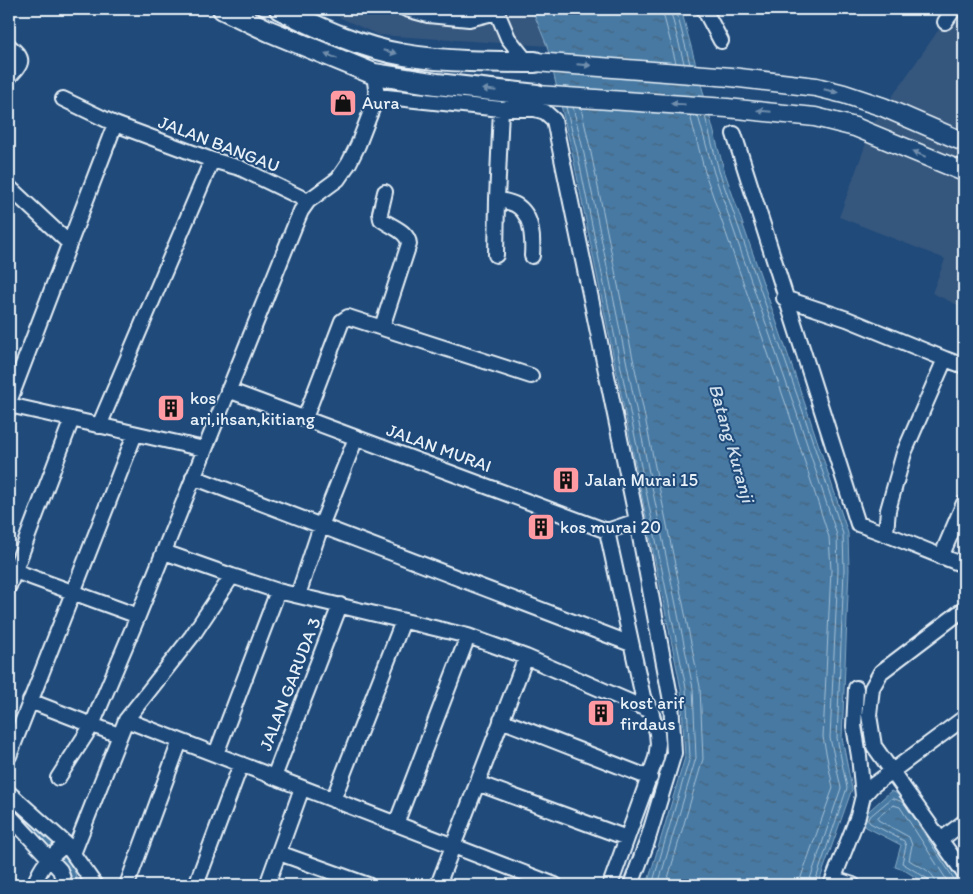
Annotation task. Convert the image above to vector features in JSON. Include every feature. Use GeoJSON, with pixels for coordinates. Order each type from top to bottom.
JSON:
{"type":"FeatureCollection","features":[{"type":"Feature","properties":{"kind":"highway"},"geometry":{"type":"LineString","coordinates":[[223,9],[374,74],[437,84],[537,95]]}},
{"type":"Feature","properties":{"kind":"highway"},"geometry":{"type":"LineString","coordinates":[[280,9],[347,39],[405,56],[531,62]]}},
{"type":"Feature","properties":{"kind":"main road"},"geometry":{"type":"LineString","coordinates":[[531,62],[731,77],[793,84],[844,94],[883,107],[964,142]]}},
{"type":"Feature","properties":{"kind":"main road"},"geometry":{"type":"LineString","coordinates":[[537,95],[780,112],[834,121],[855,127],[964,172]]}},
{"type":"Feature","properties":{"kind":"street"},"geometry":{"type":"LineString","coordinates":[[406,9],[428,15],[469,19],[501,10],[508,38],[531,62]]}},
{"type":"Feature","properties":{"kind":"street"},"geometry":{"type":"LineString","coordinates":[[704,9],[721,41]]}},
{"type":"Feature","properties":{"kind":"street"},"geometry":{"type":"LineString","coordinates":[[945,22],[954,9]]}},
{"type":"Feature","properties":{"kind":"street"},"geometry":{"type":"LineString","coordinates":[[9,46],[18,54],[21,60],[9,77]]}},
{"type":"Feature","properties":{"kind":"street"},"geometry":{"type":"LineString","coordinates":[[58,778],[92,725],[138,616],[301,211],[308,201],[338,179],[358,145],[377,96],[374,74]]}},
{"type":"Feature","properties":{"kind":"street"},"geometry":{"type":"LineString","coordinates":[[377,96],[502,109],[535,108],[545,112],[554,120],[637,521],[671,702],[674,753],[648,842],[632,885]]}},
{"type":"Feature","properties":{"kind":"street","name":"JALAN BANGAU"},"geometry":{"type":"LineString","coordinates":[[63,99],[115,124],[212,160],[240,168],[308,201]]}},
{"type":"Feature","properties":{"kind":"street"},"geometry":{"type":"LineString","coordinates":[[496,255],[502,109]]}},
{"type":"Feature","properties":{"kind":"street"},"geometry":{"type":"LineString","coordinates":[[115,124],[9,404],[204,449]]}},
{"type":"Feature","properties":{"kind":"street"},"geometry":{"type":"LineString","coordinates":[[734,134],[784,298],[858,524],[886,533],[964,565]]}},
{"type":"Feature","properties":{"kind":"street"},"geometry":{"type":"LineString","coordinates":[[99,426],[212,160]]}},
{"type":"Feature","properties":{"kind":"street"},"geometry":{"type":"LineString","coordinates":[[9,187],[70,243]]}},
{"type":"Feature","properties":{"kind":"street"},"geometry":{"type":"LineString","coordinates":[[382,327],[409,244],[408,238],[404,233],[381,219],[380,213],[385,192]]}},
{"type":"Feature","properties":{"kind":"street"},"geometry":{"type":"LineString","coordinates":[[497,199],[516,205],[525,213],[530,224],[533,241],[532,256]]}},
{"type":"Feature","properties":{"kind":"street"},"geometry":{"type":"LineString","coordinates":[[784,298],[847,318],[964,366]]}},
{"type":"Feature","properties":{"kind":"street"},"geometry":{"type":"LineString","coordinates":[[305,418],[342,320],[348,317],[531,376]]}},
{"type":"Feature","properties":{"kind":"street"},"geometry":{"type":"LineString","coordinates":[[886,533],[888,510],[904,452],[945,359]]}},
{"type":"Feature","properties":{"kind":"street","name":"JALAN MURAI"},"geometry":{"type":"LineString","coordinates":[[228,390],[607,531]]}},
{"type":"Feature","properties":{"kind":"street"},"geometry":{"type":"LineString","coordinates":[[9,586],[12,570],[72,420]]}},
{"type":"Feature","properties":{"kind":"street"},"geometry":{"type":"LineString","coordinates":[[9,756],[135,434]]}},
{"type":"Feature","properties":{"kind":"street"},"geometry":{"type":"LineString","coordinates":[[298,595],[321,526],[356,438]]}},
{"type":"Feature","properties":{"kind":"street"},"geometry":{"type":"LineString","coordinates":[[193,478],[631,644]]}},
{"type":"Feature","properties":{"kind":"street"},"geometry":{"type":"LineString","coordinates":[[941,557],[964,504]]}},
{"type":"Feature","properties":{"kind":"street"},"geometry":{"type":"LineString","coordinates":[[610,885],[650,778],[658,744],[651,711],[643,697],[607,531],[637,521]]}},
{"type":"Feature","properties":{"kind":"street"},"geometry":{"type":"LineString","coordinates":[[164,552],[278,591],[468,636],[526,657],[651,711]]}},
{"type":"Feature","properties":{"kind":"street"},"geometry":{"type":"LineString","coordinates":[[12,570],[138,616]]}},
{"type":"Feature","properties":{"kind":"street"},"geometry":{"type":"LineString","coordinates":[[34,885],[40,870],[51,857],[67,848],[126,720],[192,636],[232,576]]}},
{"type":"Feature","properties":{"kind":"street"},"geometry":{"type":"LineString","coordinates":[[216,754],[278,591]]}},
{"type":"Feature","properties":{"kind":"street","name":"JALAN GARUDA 3"},"geometry":{"type":"LineString","coordinates":[[274,777],[340,605]]}},
{"type":"Feature","properties":{"kind":"street"},"geometry":{"type":"LineString","coordinates":[[964,609],[881,672],[872,688],[869,715],[874,746],[942,839],[964,873]]}},
{"type":"Feature","properties":{"kind":"street"},"geometry":{"type":"LineString","coordinates":[[333,800],[403,621]]}},
{"type":"Feature","properties":{"kind":"street"},"geometry":{"type":"LineString","coordinates":[[396,824],[468,636]]}},
{"type":"Feature","properties":{"kind":"street"},"geometry":{"type":"LineString","coordinates":[[438,885],[526,657]]}},
{"type":"Feature","properties":{"kind":"street"},"geometry":{"type":"LineString","coordinates":[[853,885],[833,882],[858,816],[863,796],[854,726],[856,688]]}},
{"type":"Feature","properties":{"kind":"street"},"geometry":{"type":"LineString","coordinates":[[30,701],[119,735]]}},
{"type":"Feature","properties":{"kind":"street"},"geometry":{"type":"LineString","coordinates":[[863,796],[872,786],[964,718]]}},
{"type":"Feature","properties":{"kind":"street"},"geometry":{"type":"LineString","coordinates":[[126,720],[555,885]]}},
{"type":"Feature","properties":{"kind":"street"},"geometry":{"type":"LineString","coordinates":[[501,720],[650,778]]}},
{"type":"Feature","properties":{"kind":"street"},"geometry":{"type":"LineString","coordinates":[[127,885],[180,741]]}},
{"type":"Feature","properties":{"kind":"street"},"geometry":{"type":"LineString","coordinates":[[196,885],[241,764]]}},
{"type":"Feature","properties":{"kind":"street"},"geometry":{"type":"LineString","coordinates":[[477,783],[627,838]]}},
{"type":"Feature","properties":{"kind":"street"},"geometry":{"type":"LineString","coordinates":[[267,885],[302,788]]}},
{"type":"Feature","properties":{"kind":"street"},"geometry":{"type":"LineString","coordinates":[[9,793],[67,848],[95,885]]}},
{"type":"Feature","properties":{"kind":"street"},"geometry":{"type":"LineString","coordinates":[[9,816],[51,857],[60,870],[65,885]]}},
{"type":"Feature","properties":{"kind":"street"},"geometry":{"type":"LineString","coordinates":[[942,839],[964,822]]}},
{"type":"Feature","properties":{"kind":"street"},"geometry":{"type":"LineString","coordinates":[[279,853],[368,885]]}},
{"type":"Feature","properties":{"kind":"street"},"geometry":{"type":"LineString","coordinates":[[83,868],[89,885]]}},
{"type":"Feature","properties":{"kind":"shaded area"},"geometry":{"type":"Polygon","coordinates":[[[321,9],[532,9],[547,46],[378,35],[321,9]]]}},
{"type":"Feature","properties":{"kind":"shaded area"},"geometry":{"type":"Polygon","coordinates":[[[953,9],[964,9],[964,308],[932,293],[945,259],[839,217],[873,124],[953,9]]]}},
{"type":"Feature","properties":{"kind":"water","name":"Batang Kuranji"},"geometry":{"type":"Polygon","coordinates":[[[532,9],[681,9],[724,170],[848,533],[849,570],[842,738],[852,789],[818,885],[647,885],[685,757],[681,689],[572,152],[547,46],[532,9]]]}},
{"type":"Feature","properties":{"kind":"water"},"geometry":{"type":"Polygon","coordinates":[[[891,791],[907,798],[963,885],[925,885],[925,883],[904,870],[895,867],[901,845],[866,827],[861,818],[891,791]]]}},
{"type":"Feature","properties":{"kind":"water"},"geometry":{"type":"Polygon","coordinates":[[[9,800],[52,840],[74,869],[78,885],[66,885],[9,812],[9,800]]]}},
{"type":"Feature","properties":{"kind":"place","name":"Aura"},"geometry":{"type":"Point","coordinates":[343,103]}},
{"type":"Feature","properties":{"kind":"place","name":"kos ari,ihsan,kitiang"},"geometry":{"type":"Point","coordinates":[171,408]}},
{"type":"Feature","properties":{"kind":"place","name":"Jalan Murai 15"},"geometry":{"type":"Point","coordinates":[566,480]}},
{"type":"Feature","properties":{"kind":"place","name":"kos murai 20"},"geometry":{"type":"Point","coordinates":[541,527]}},
{"type":"Feature","properties":{"kind":"place","name":"kost arif firdaus"},"geometry":{"type":"Point","coordinates":[601,713]}}]}
